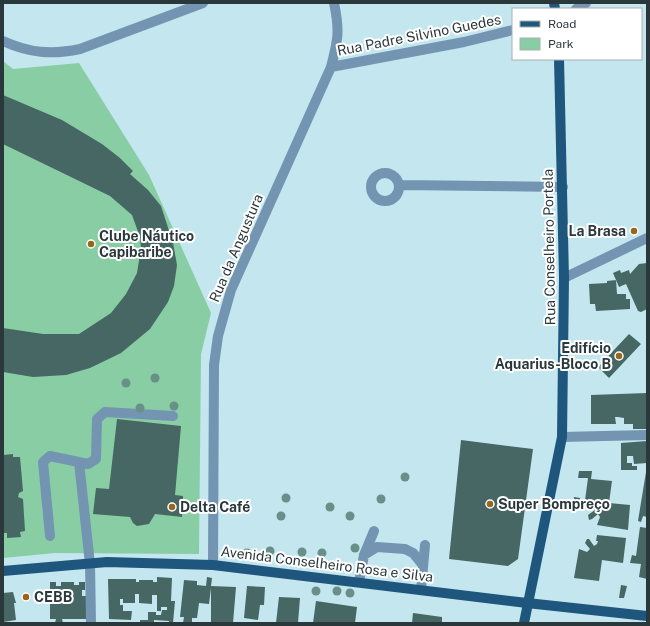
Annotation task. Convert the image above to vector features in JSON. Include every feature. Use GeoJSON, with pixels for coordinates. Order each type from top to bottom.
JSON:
{"type":"FeatureCollection","features":[{"type":"Feature","properties":{"kind":"main road","name":"Rua Conselheiro Portela"},"geometry":{"type":"LineString","coordinates":[[524,623],[562,437],[564,278],[559,60]]}},
{"type":"Feature","properties":{"kind":"main road","name":"Avenida Conselheiro Rosa e Silva"},"geometry":{"type":"LineString","coordinates":[[3,571],[107,562],[213,565],[647,616]]}},
{"type":"Feature","properties":{"kind":"street"},"geometry":{"type":"LineString","coordinates":[[3,42],[19,49],[60,53],[80,49],[203,3]]}},
{"type":"Feature","properties":{"kind":"street","name":"Rua da Angustura"},"geometry":{"type":"LineString","coordinates":[[213,565],[214,365],[218,336],[231,290],[331,67],[339,24],[336,3]]}},
{"type":"Feature","properties":{"kind":"street","name":"Rua Padre Silvino Guedes"},"geometry":{"type":"LineString","coordinates":[[331,67],[464,42],[512,30]]}},
{"type":"Feature","properties":{"kind":"street"},"geometry":{"type":"LineString","coordinates":[[399,185],[563,187]]}},
{"type":"Feature","properties":{"kind":"street"},"geometry":{"type":"LineString","coordinates":[[564,278],[647,238]]}},
{"type":"Feature","properties":{"kind":"street"},"geometry":{"type":"LineString","coordinates":[[50,536],[43,462],[50,456],[88,464],[96,459],[97,419],[105,412],[173,416]]}},
{"type":"Feature","properties":{"kind":"street"},"geometry":{"type":"LineString","coordinates":[[562,437],[647,435]]}},
{"type":"Feature","properties":{"kind":"street"},"geometry":{"type":"LineString","coordinates":[[79,462],[90,564],[91,623]]}},
{"type":"Feature","properties":{"kind":"street"},"geometry":{"type":"LineString","coordinates":[[359,582],[364,554],[374,531]]}},
{"type":"Feature","properties":{"kind":"street"},"geometry":{"type":"LineString","coordinates":[[422,590],[425,545]]}},
{"type":"Feature","properties":{"kind":"street"},"geometry":{"type":"LineString","coordinates":[[364,554],[377,547],[404,549],[413,553],[423,565]]}},
{"type":"Feature","properties":{"kind":"green space","name":"Clube Náutico Capibaribe"},"geometry":{"type":"Polygon","coordinates":[[[3,61],[13,69],[79,63],[149,175],[211,313],[201,354],[199,554],[55,553],[3,558],[3,61]]]}},
{"type":"Feature","properties":{"kind":"building"},"geometry":{"type":"Polygon","coordinates":[[[3,95],[62,120],[102,144],[120,158],[133,171],[130,174],[148,190],[161,206],[173,243],[177,265],[174,286],[168,302],[150,329],[121,353],[90,368],[66,375],[33,377],[3,372],[3,328],[43,334],[79,334],[111,313],[126,294],[137,273],[141,248],[140,237],[132,215],[110,196],[3,144],[3,95]]]}},
{"type":"Feature","properties":{"kind":"building"},"geometry":{"type":"Polygon","coordinates":[[[647,263],[647,309],[641,312],[638,311],[626,284],[619,287],[613,273],[620,270],[621,273],[629,270],[630,274],[639,264],[647,263]]]}},
{"type":"Feature","properties":{"kind":"building"},"geometry":{"type":"Polygon","coordinates":[[[616,280],[617,294],[626,294],[626,299],[630,299],[630,309],[596,311],[595,304],[590,304],[589,284],[607,283],[607,281],[616,280]]]}},
{"type":"Feature","properties":{"kind":"building","name":"Edifício Aquarius-Bloco B"},"geometry":{"type":"Polygon","coordinates":[[[629,334],[641,344],[609,378],[598,367],[629,334]]]}},
{"type":"Feature","properties":{"kind":"building"},"geometry":{"type":"Polygon","coordinates":[[[647,393],[647,429],[633,429],[633,424],[624,424],[624,418],[618,417],[615,417],[616,424],[591,424],[591,395],[647,393]]]}},
{"type":"Feature","properties":{"kind":"building"},"geometry":{"type":"Polygon","coordinates":[[[117,419],[181,426],[175,495],[183,496],[182,517],[155,514],[149,524],[137,526],[133,523],[130,517],[93,514],[96,488],[109,489],[117,419]]]}},
{"type":"Feature","properties":{"kind":"building","name":"Super Bompreço"},"geometry":{"type":"Polygon","coordinates":[[[461,440],[533,449],[518,559],[508,566],[449,559],[461,440]]]}},
{"type":"Feature","properties":{"kind":"building"},"geometry":{"type":"Polygon","coordinates":[[[647,441],[647,463],[634,464],[633,456],[627,456],[627,463],[632,463],[632,466],[637,466],[637,470],[621,470],[621,443],[647,441]]]}},
{"type":"Feature","properties":{"kind":"building"},"geometry":{"type":"Polygon","coordinates":[[[13,454],[13,457],[20,457],[23,491],[19,493],[18,497],[23,499],[25,531],[20,532],[21,537],[7,538],[7,533],[3,533],[3,455],[13,454]]]}},
{"type":"Feature","properties":{"kind":"building"},"geometry":{"type":"Polygon","coordinates":[[[579,471],[592,471],[591,479],[612,481],[609,503],[630,505],[628,530],[597,525],[600,517],[598,514],[589,520],[588,515],[595,510],[593,507],[584,508],[588,478],[578,478],[579,471]]]}},
{"type":"Feature","properties":{"kind":"building"},"geometry":{"type":"Polygon","coordinates":[[[646,472],[647,517],[643,516],[641,522],[638,521],[646,472]]]}},
{"type":"Feature","properties":{"kind":"building"},"geometry":{"type":"Polygon","coordinates":[[[574,497],[580,498],[579,503],[574,502],[574,497]]]}},
{"type":"Feature","properties":{"kind":"building"},"geometry":{"type":"Polygon","coordinates":[[[640,527],[647,528],[647,579],[639,577],[641,564],[630,563],[632,555],[636,556],[640,527]]]}},
{"type":"Feature","properties":{"kind":"building"},"geometry":{"type":"Polygon","coordinates":[[[597,535],[626,538],[623,563],[602,560],[599,581],[574,578],[579,549],[587,552],[590,549],[585,543],[587,539],[589,539],[594,546],[598,541],[596,541],[597,535]]]}},
{"type":"Feature","properties":{"kind":"building"},"geometry":{"type":"Polygon","coordinates":[[[157,577],[172,578],[171,601],[175,601],[173,623],[169,623],[169,621],[154,620],[154,623],[140,623],[140,620],[148,620],[148,612],[156,612],[156,615],[161,615],[162,610],[167,610],[167,607],[161,607],[161,611],[157,611],[157,595],[152,595],[152,604],[139,603],[139,594],[135,594],[135,603],[123,603],[123,599],[120,599],[120,605],[123,605],[123,611],[132,611],[131,620],[109,619],[108,579],[136,579],[136,582],[139,582],[139,580],[153,580],[153,582],[157,582],[157,577]]]}},
{"type":"Feature","properties":{"kind":"building"},"geometry":{"type":"Polygon","coordinates":[[[207,577],[212,578],[211,586],[236,587],[233,623],[211,623],[211,588],[209,604],[199,603],[197,618],[192,618],[192,623],[183,623],[184,617],[180,617],[184,580],[197,581],[197,585],[206,586],[207,577]]]}},
{"type":"Feature","properties":{"kind":"building"},"geometry":{"type":"Polygon","coordinates":[[[50,582],[56,582],[56,586],[61,586],[61,582],[74,582],[74,585],[79,585],[79,582],[85,582],[85,590],[82,590],[82,596],[86,596],[86,619],[62,619],[63,623],[55,623],[56,619],[50,619],[50,582]],[[64,590],[65,597],[71,597],[71,590],[64,590]]]}},
{"type":"Feature","properties":{"kind":"building"},"geometry":{"type":"Polygon","coordinates":[[[621,585],[627,586],[624,598],[619,598],[621,585]]]}},
{"type":"Feature","properties":{"kind":"building"},"geometry":{"type":"Polygon","coordinates":[[[247,586],[265,587],[264,605],[260,605],[258,620],[244,618],[247,586]]]}},
{"type":"Feature","properties":{"kind":"building"},"geometry":{"type":"Polygon","coordinates":[[[13,592],[16,603],[14,603],[16,620],[3,622],[3,593],[13,592]]]}},
{"type":"Feature","properties":{"kind":"building"},"geometry":{"type":"Polygon","coordinates":[[[279,597],[300,598],[298,623],[276,623],[279,597]]]}},
{"type":"Feature","properties":{"kind":"building"},"geometry":{"type":"Polygon","coordinates":[[[316,601],[357,607],[355,623],[313,623],[316,601]]]}},
{"type":"Feature","properties":{"kind":"building"},"geometry":{"type":"Polygon","coordinates":[[[413,613],[442,617],[442,623],[412,623],[413,613]]]}},
{"type":"Feature","properties":{"kind":"place","name":"La Brasa"},"geometry":{"type":"Point","coordinates":[634,231]}},
{"type":"Feature","properties":{"kind":"place","name":"Clube Náutico Capibaribe"},"geometry":{"type":"Point","coordinates":[91,244]}},
{"type":"Feature","properties":{"kind":"place","name":"Edifício Aquarius-Bloco B"},"geometry":{"type":"Point","coordinates":[619,356]}},
{"type":"Feature","properties":{"kind":"place","name":"Super Bompreço"},"geometry":{"type":"Point","coordinates":[490,504]}},
{"type":"Feature","properties":{"kind":"place","name":"Delta Café"},"geometry":{"type":"Point","coordinates":[172,507]}},
{"type":"Feature","properties":{"kind":"place","name":"CEBB"},"geometry":{"type":"Point","coordinates":[26,597]}}]}
